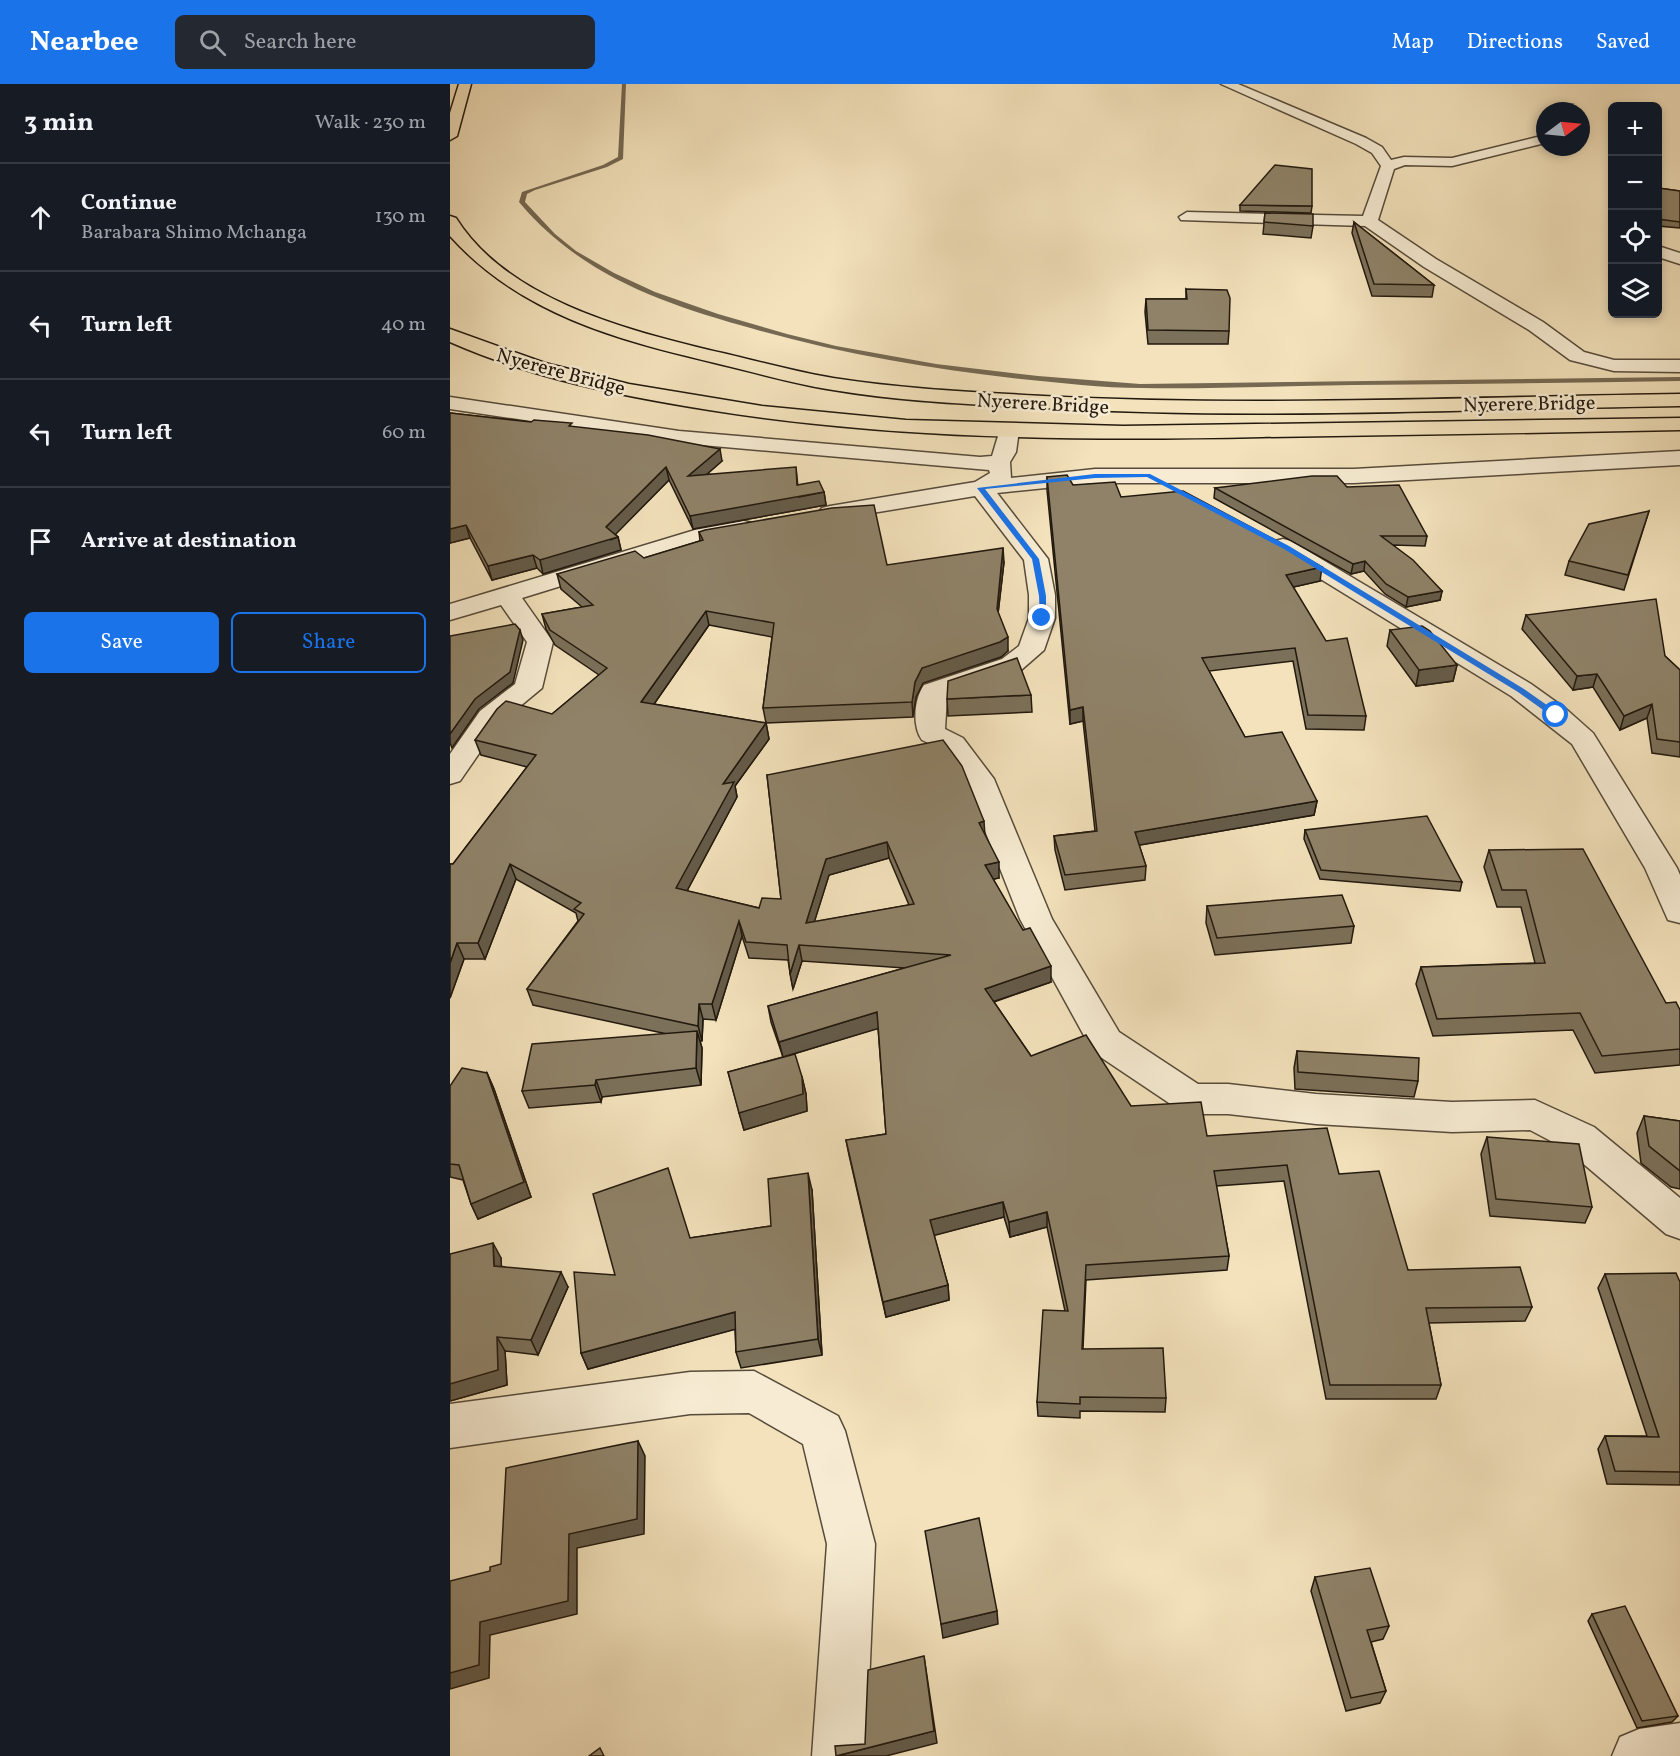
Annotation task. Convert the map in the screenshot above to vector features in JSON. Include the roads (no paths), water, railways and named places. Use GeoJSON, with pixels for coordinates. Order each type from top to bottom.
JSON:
{"type":"FeatureCollection","features":[{"type":"Feature","properties":{"kind":"main road"},"geometry":{"type":"LineString","coordinates":[[450,136],[465,84]]}},
{"type":"Feature","properties":{"kind":"main road","name":"Nyerere Bridge"},"geometry":{"type":"LineString","coordinates":[[450,221],[456,233],[481,260],[518,285],[572,314],[639,339],[832,384],[932,396],[1155,408],[1680,400]]}},
{"type":"Feature","properties":{"kind":"main road","name":"Nyerere Bridge"},"geometry":{"type":"LineString","coordinates":[[450,335],[477,348],[612,387],[752,412],[910,428],[1152,433],[1680,424]]}},
{"type":"Feature","properties":{"kind":"street"},"geometry":{"type":"LineString","coordinates":[[1227,84],[1361,141],[1377,150],[1388,166]]}},
{"type":"Feature","properties":{"kind":"street"},"geometry":{"type":"LineString","coordinates":[[1388,166],[1404,161],[1452,162],[1536,141]]}},
{"type":"Feature","properties":{"kind":"street"},"geometry":{"type":"LineString","coordinates":[[1369,221],[1388,166]]}},
{"type":"Feature","properties":{"kind":"street"},"geometry":{"type":"LineString","coordinates":[[1187,217],[1369,221],[1402,247],[1539,328],[1578,357],[1614,366],[1680,366]]}},
{"type":"Feature","properties":{"kind":"street"},"geometry":{"type":"LineString","coordinates":[[1662,253],[1680,260]]}},
{"type":"Feature","properties":{"kind":"street"},"geometry":{"type":"LineString","coordinates":[[450,403],[679,437],[980,464],[990,475],[1035,559],[1042,596],[1042,618],[1031,650],[1011,665],[934,691],[928,724],[932,734],[953,744],[979,779],[1036,919],[1106,1042],[1191,1099],[1228,1099],[1316,1109],[1452,1117],[1535,1115],[1580,1138],[1680,1222]]}},
{"type":"Feature","properties":{"kind":"street"},"geometry":{"type":"LineString","coordinates":[[990,475],[1005,452],[1008,430]]}},
{"type":"Feature","properties":{"kind":"street"},"geometry":{"type":"LineString","coordinates":[[804,517],[990,475],[1354,476],[1680,458]]}},
{"type":"Feature","properties":{"kind":"street"},"geometry":{"type":"LineString","coordinates":[[1148,475],[1200,501]]}},
{"type":"Feature","properties":{"kind":"street"},"geometry":{"type":"LineString","coordinates":[[450,612],[703,535],[771,523]]}},
{"type":"Feature","properties":{"kind":"street"},"geometry":{"type":"LineString","coordinates":[[1258,532],[1521,690],[1565,723],[1582,739],[1602,767],[1661,868],[1680,912]]}},
{"type":"Feature","properties":{"kind":"street"},"geometry":{"type":"LineString","coordinates":[[450,775],[490,717],[528,688],[538,656],[540,642],[506,594]]}},
{"type":"Feature","properties":{"kind":"street"},"geometry":{"type":"LineString","coordinates":[[450,1426],[690,1393],[754,1392],[822,1431],[851,1545],[839,1756]]}},
{"type":"Feature","properties":{"kind":"street"},"geometry":{"type":"LineString","coordinates":[[1639,1756],[1680,1750]]}},
{"type":"Feature","properties":{"kind":"waterway"},"geometry":{"type":"LineString","coordinates":[[624,84],[621,158],[605,166],[533,189],[524,193],[522,202],[567,247],[612,275],[694,309],[786,336],[836,348],[936,366],[987,373],[1140,386],[1680,379]]}}]}
